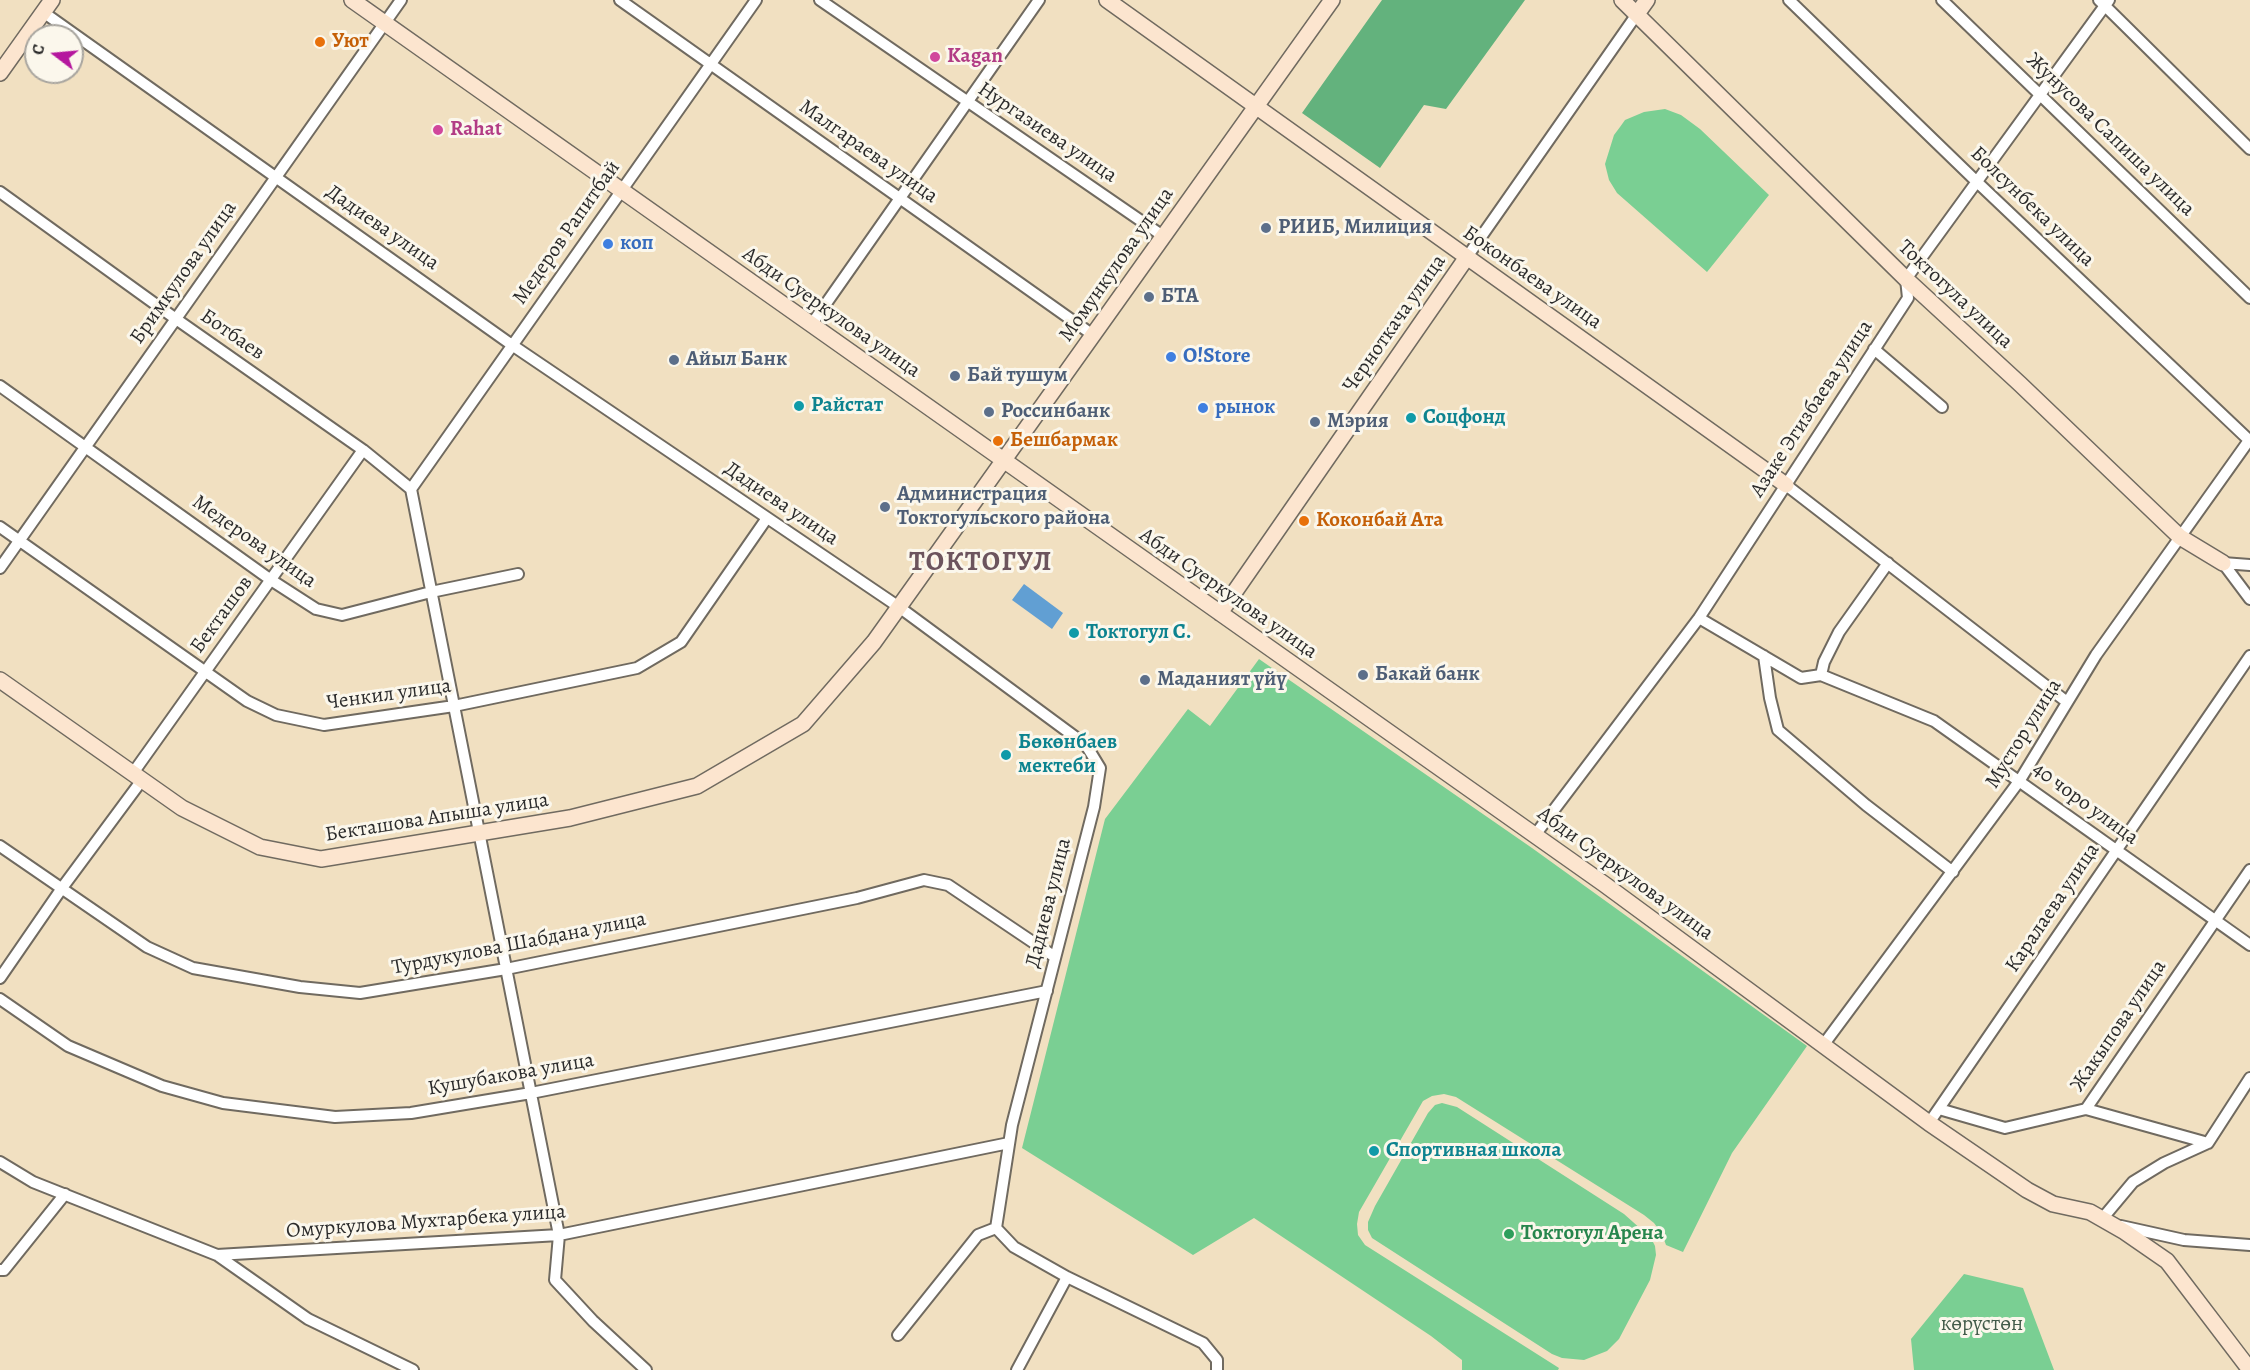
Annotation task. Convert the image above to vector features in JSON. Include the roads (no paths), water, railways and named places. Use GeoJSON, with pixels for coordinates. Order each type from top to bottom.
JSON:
{"type":"FeatureCollection","features":[{"type":"Feature","properties":{"kind":"street","name":"Абди Суеркулова улица"},"geometry":{"type":"LineString","coordinates":[[352,0],[1535,835],[1824,1044],[1929,1123],[2028,1190],[2053,1204],[2090,1212],[2167,1261],[2250,1370]]}},
{"type":"Feature","properties":{"kind":"street","name":"Бримкулова улица"},"geometry":{"type":"LineString","coordinates":[[0,568],[401,0]]}},
{"type":"Feature","properties":{"kind":"street","name":"Малгараева улица"},"geometry":{"type":"LineString","coordinates":[[620,0],[1093,335]]}},
{"type":"Feature","properties":{"kind":"street","name":"Медеров Рапитбай"},"geometry":{"type":"LineString","coordinates":[[411,489],[756,0]]}},
{"type":"Feature","properties":{"kind":"street","name":"Нургазиева улица"},"geometry":{"type":"LineString","coordinates":[[820,0],[1163,236]]}},
{"type":"Feature","properties":{"kind":"street"},"geometry":{"type":"LineString","coordinates":[[811,325],[1039,0]]}},
{"type":"Feature","properties":{"kind":"street","name":"Боконбаева улица"},"geometry":{"type":"LineString","coordinates":[[1107,0],[1786,485]]}},
{"type":"Feature","properties":{"kind":"street","name":"Момункулова улица"},"geometry":{"type":"LineString","coordinates":[[874,642],[1332,0]]}},
{"type":"Feature","properties":{"kind":"street","name":"Токтогула улица"},"geometry":{"type":"LineString","coordinates":[[1622,0],[1906,279],[2180,537],[2223,563],[2250,599]]}},
{"type":"Feature","properties":{"kind":"street","name":"Черноткача улица"},"geometry":{"type":"LineString","coordinates":[[1220,613],[1647,0]]}},
{"type":"Feature","properties":{"kind":"street","name":"Болсунбека улица"},"geometry":{"type":"LineString","coordinates":[[1789,0],[1977,182],[2250,440]]}},
{"type":"Feature","properties":{"kind":"street","name":"Жунусова Сапиша улица"},"geometry":{"type":"LineString","coordinates":[[1942,0],[2250,298]]}},
{"type":"Feature","properties":{"kind":"street"},"geometry":{"type":"LineString","coordinates":[[2104,2],[2250,149]]}},
{"type":"Feature","properties":{"kind":"street","name":"Азаке Эгизбаева улица"},"geometry":{"type":"LineString","coordinates":[[1535,835],[1699,618],[1908,298],[1906,279],[2104,2]]}},
{"type":"Feature","properties":{"kind":"street"},"geometry":{"type":"LineString","coordinates":[[0,73],[48,6]]}},
{"type":"Feature","properties":{"kind":"street","name":"Дадиева улица"},"geometry":{"type":"LineString","coordinates":[[48,6],[276,177],[512,345],[899,607],[1086,745],[1100,768],[1094,807],[1009,1143],[996,1228]]}},
{"type":"Feature","properties":{"kind":"street","name":"Ботбаев"},"geometry":{"type":"LineString","coordinates":[[0,192],[363,450],[411,489]]}},
{"type":"Feature","properties":{"kind":"street"},"geometry":{"type":"LineString","coordinates":[[1874,349],[1942,407]]}},
{"type":"Feature","properties":{"kind":"street","name":"Медерова улица"},"geometry":{"type":"LineString","coordinates":[[0,386],[271,580],[316,609],[342,615],[432,592],[518,574]]}},
{"type":"Feature","properties":{"kind":"street","name":"Мустор улица"},"geometry":{"type":"LineString","coordinates":[[1824,1044],[2020,780],[2096,655],[2250,440]]}},
{"type":"Feature","properties":{"kind":"street","name":"Бекташов"},"geometry":{"type":"LineString","coordinates":[[0,978],[206,671],[363,450]]}},
{"type":"Feature","properties":{"kind":"street"},"geometry":{"type":"LineString","coordinates":[[1786,485],[2067,702]]}},
{"type":"Feature","properties":{"kind":"street"},"geometry":{"type":"LineString","coordinates":[[411,489],[559,1236],[555,1280],[593,1321],[646,1370]]}},
{"type":"Feature","properties":{"kind":"street","name":"Ченкил улица"},"geometry":{"type":"LineString","coordinates":[[0,527],[247,701],[276,715],[324,725],[454,706],[637,668],[681,642],[767,518]]}},
{"type":"Feature","properties":{"kind":"street"},"geometry":{"type":"LineString","coordinates":[[1821,675],[1824,662],[1839,632],[1888,563]]}},
{"type":"Feature","properties":{"kind":"street"},"geometry":{"type":"LineString","coordinates":[[2223,563],[2250,564]]}},
{"type":"Feature","properties":{"kind":"street","name":"40 чоро улица"},"geometry":{"type":"LineString","coordinates":[[1699,618],[1801,678],[1821,675],[1934,722],[2020,780],[2250,945]]}},
{"type":"Feature","properties":{"kind":"street","name":"Бекташова Апыша улица"},"geometry":{"type":"LineString","coordinates":[[0,680],[182,808],[260,847],[321,859],[570,818],[698,786],[803,724],[874,642]]}},
{"type":"Feature","properties":{"kind":"street"},"geometry":{"type":"LineString","coordinates":[[1764,656],[1770,698],[1778,730],[1866,805],[1953,872]]}},
{"type":"Feature","properties":{"kind":"street","name":"Каралаева улица"},"geometry":{"type":"LineString","coordinates":[[1929,1123],[2250,656]]}},
{"type":"Feature","properties":{"kind":"street","name":"Турдукулова Шабдана улица"},"geometry":{"type":"LineString","coordinates":[[0,846],[147,947],[193,968],[300,987],[360,993],[506,969],[857,898],[924,880],[948,885],[1055,957]]}},
{"type":"Feature","properties":{"kind":"street","name":"Жакыпова улица"},"geometry":{"type":"LineString","coordinates":[[1940,1108],[2005,1128],[2086,1109],[2250,870]]}},
{"type":"Feature","properties":{"kind":"street","name":"Кушубакова улица"},"geometry":{"type":"LineString","coordinates":[[0,999],[68,1046],[162,1086],[223,1103],[335,1117],[411,1113],[531,1093],[1047,991]]}},
{"type":"Feature","properties":{"kind":"street"},"geometry":{"type":"LineString","coordinates":[[2250,1078],[2208,1143],[2164,1163],[2133,1182],[2106,1221],[2184,1240],[2250,1245]]}},
{"type":"Feature","properties":{"kind":"street"},"geometry":{"type":"LineString","coordinates":[[2086,1109],[2208,1143]]}},
{"type":"Feature","properties":{"kind":"street","name":"Омуркулова Мухтарбека улица"},"geometry":{"type":"LineString","coordinates":[[0,1162],[33,1182],[217,1255],[559,1236],[1009,1143]]}},
{"type":"Feature","properties":{"kind":"street"},"geometry":{"type":"LineString","coordinates":[[0,1270],[4,1270],[65,1194]]}},
{"type":"Feature","properties":{"kind":"street"},"geometry":{"type":"LineString","coordinates":[[898,1335],[978,1235],[996,1228],[1014,1247],[1066,1277],[1203,1342],[1217,1360],[1217,1370]]}},
{"type":"Feature","properties":{"kind":"street"},"geometry":{"type":"LineString","coordinates":[[217,1255],[308,1319],[413,1370]]}},
{"type":"Feature","properties":{"kind":"street"},"geometry":{"type":"LineString","coordinates":[[1017,1370],[1066,1277]]}},
{"type":"Feature","properties":{"kind":"water"},"geometry":{"type":"Polygon","coordinates":[[[1024,584],[1063,613],[1052,629],[1012,600],[1024,584]]]}},
{"type":"Feature","properties":{"kind":"place","name":"Уют"},"geometry":{"type":"Point","coordinates":[320,42]}},
{"type":"Feature","properties":{"kind":"place","name":"Kagan"},"geometry":{"type":"Point","coordinates":[935,57]}},
{"type":"Feature","properties":{"kind":"place","name":"Rahat"},"geometry":{"type":"Point","coordinates":[438,130]}},
{"type":"Feature","properties":{"kind":"place","name":"РИИБ, Милиция"},"geometry":{"type":"Point","coordinates":[1266,228]}},
{"type":"Feature","properties":{"kind":"place","name":"коп"},"geometry":{"type":"Point","coordinates":[608,244]}},
{"type":"Feature","properties":{"kind":"place","name":"БТА"},"geometry":{"type":"Point","coordinates":[1149,297]}},
{"type":"Feature","properties":{"kind":"place","name":"O!Store"},"geometry":{"type":"Point","coordinates":[1171,357]}},
{"type":"Feature","properties":{"kind":"place","name":"Айыл Банк"},"geometry":{"type":"Point","coordinates":[674,360]}},
{"type":"Feature","properties":{"kind":"place","name":"Бай тушум"},"geometry":{"type":"Point","coordinates":[955,376]}},
{"type":"Feature","properties":{"kind":"place","name":"Райстат"},"geometry":{"type":"Point","coordinates":[799,406]}},
{"type":"Feature","properties":{"kind":"place","name":"рынок"},"geometry":{"type":"Point","coordinates":[1203,408]}},
{"type":"Feature","properties":{"kind":"place","name":"Россинбанк"},"geometry":{"type":"Point","coordinates":[989,412]}},
{"type":"Feature","properties":{"kind":"place","name":"Соцфонд"},"geometry":{"type":"Point","coordinates":[1411,418]}},
{"type":"Feature","properties":{"kind":"place","name":"Мэрия"},"geometry":{"type":"Point","coordinates":[1315,422]}},
{"type":"Feature","properties":{"kind":"place","name":"Бешбармак"},"geometry":{"type":"Point","coordinates":[998,441]}},
{"type":"Feature","properties":{"kind":"place","name":"Администрация Токтогульского района"},"geometry":{"type":"Point","coordinates":[885,507]}},
{"type":"Feature","properties":{"kind":"place","name":"Коконбай Ата"},"geometry":{"type":"Point","coordinates":[1304,521]}},
{"type":"Feature","properties":{"kind":"place","name":"Токтогул С."},"geometry":{"type":"Point","coordinates":[1074,633]}},
{"type":"Feature","properties":{"kind":"place","name":"Бакай банк"},"geometry":{"type":"Point","coordinates":[1363,675]}},
{"type":"Feature","properties":{"kind":"place","name":"Маданият үйү"},"geometry":{"type":"Point","coordinates":[1145,680]}},
{"type":"Feature","properties":{"kind":"place","name":"Бөкөнбаев мектеби"},"geometry":{"type":"Point","coordinates":[1006,755]}},
{"type":"Feature","properties":{"kind":"place","name":"Спортивная школа"},"geometry":{"type":"Point","coordinates":[1374,1151]}},
{"type":"Feature","properties":{"kind":"place","name":"Токтогул Арена"},"geometry":{"type":"Point","coordinates":[1509,1234]}},
{"type":"Feature","properties":{"kind":"district","name":"ТОКТОГУЛ"},"geometry":{"type":"Point","coordinates":[981,563]}},
{"type":"Feature","properties":{"kind":"park label","name":"көрүстөн"},"geometry":{"type":"Point","coordinates":[1982,1325]}}]}
